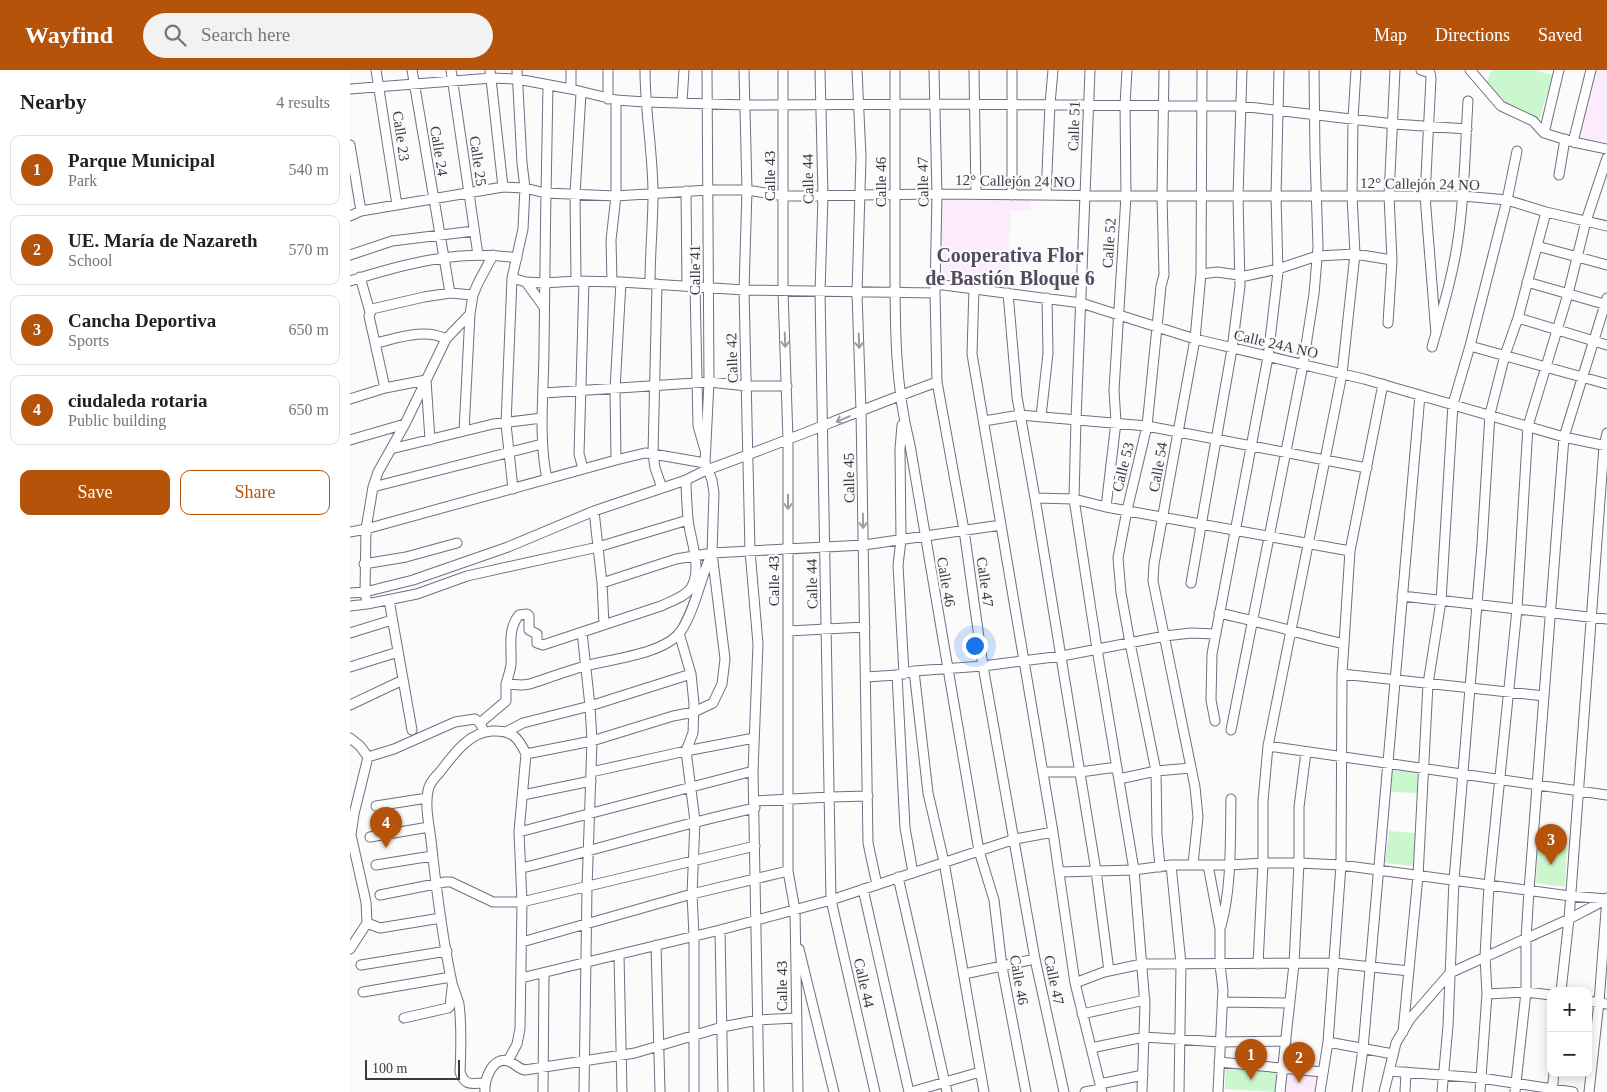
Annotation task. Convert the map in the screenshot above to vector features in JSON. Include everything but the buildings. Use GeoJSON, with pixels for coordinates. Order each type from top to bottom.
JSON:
{"type":"FeatureCollection","features":[{"type":"Feature","properties":{"kind":"street","name":"Calle 23"},"geometry":{"type":"LineString","coordinates":[[376,70],[397,205]]}},
{"type":"Feature","properties":{"kind":"street","name":"Calle 24"},"geometry":{"type":"LineString","coordinates":[[412,70],[450,293]]}},
{"type":"Feature","properties":{"kind":"street","name":"Calle 25"},"geometry":{"type":"LineString","coordinates":[[451,70],[478,255]]}},
{"type":"Feature","properties":{"kind":"street"},"geometry":{"type":"LineString","coordinates":[[571,70],[571,89]]}},
{"type":"Feature","properties":{"kind":"street"},"geometry":{"type":"LineString","coordinates":[[608,70],[612,100],[616,196],[611,240],[617,282],[616,460]]}},
{"type":"Feature","properties":{"kind":"street"},"geometry":{"type":"LineString","coordinates":[[645,70],[645,102],[653,194],[650,250],[654,283],[655,386],[653,454],[655,468],[662,488]]}},
{"type":"Feature","properties":{"kind":"street"},"geometry":{"type":"LineString","coordinates":[[682,102],[684,70]]}},
{"type":"Feature","properties":{"kind":"street","name":"Calle 41"},"geometry":{"type":"LineString","coordinates":[[707,70],[709,382],[706,452],[707,466],[714,493],[712,553]]}},
{"type":"Feature","properties":{"kind":"street","name":"Calle 42"},"geometry":{"type":"LineString","coordinates":[[744,70],[747,190],[744,290],[750,551],[758,644],[753,771],[759,1092]]}},
{"type":"Feature","properties":{"kind":"street","name":"Calle 43"},"geometry":{"type":"LineString","coordinates":[[783,70],[783,291],[788,440],[788,871],[795,910],[798,1092]]}},
{"type":"Feature","properties":{"kind":"street","name":"Calle 44"},"geometry":{"type":"LineString","coordinates":[[820,70],[823,196],[820,292],[824,427],[831,900],[874,1092]]}},
{"type":"Feature","properties":{"kind":"street","name":"Calle 45"},"geometry":{"type":"LineString","coordinates":[[857,70],[860,157],[857,293],[864,545],[868,843],[877,884]]}},
{"type":"Feature","properties":{"kind":"street","name":"Calle 46"},"geometry":{"type":"LineString","coordinates":[[895,70],[895,293],[900,395],[978,851],[994,900],[1002,967],[1026,1092]]}},
{"type":"Feature","properties":{"kind":"street","name":"Calle 47"},"geometry":{"type":"LineString","coordinates":[[934,70],[937,194],[935,288],[937,382],[964,530],[983,666],[1035,959],[1064,1092]]}},
{"type":"Feature","properties":{"kind":"street"},"geometry":{"type":"LineString","coordinates":[[974,70],[976,194]]}},
{"type":"Feature","properties":{"kind":"street"},"geometry":{"type":"LineString","coordinates":[[1012,70],[1012,195]]}},
{"type":"Feature","properties":{"kind":"street"},"geometry":{"type":"LineString","coordinates":[[1046,195],[1053,70]]}},
{"type":"Feature","properties":{"kind":"street","name":"Calle 51"},"geometry":{"type":"LineString","coordinates":[[1090,70],[1074,499],[1134,870],[1145,1000],[1142,1092]]}},
{"type":"Feature","properties":{"kind":"street","name":"Calle 52"},"geometry":{"type":"LineString","coordinates":[[1106,507],[1116,422],[1114,390],[1126,196],[1125,105],[1127,70]]}},
{"type":"Feature","properties":{"kind":"street","name":"Calle 53"},"geometry":{"type":"LineString","coordinates":[[1160,867],[1157,836],[1156,771],[1121,593],[1118,558],[1127,510],[1147,426],[1161,286],[1164,275],[1162,196],[1164,70]]}},
{"type":"Feature","properties":{"kind":"street","name":"Calle 54"},"geometry":{"type":"LineString","coordinates":[[1192,864],[1198,817],[1191,768],[1153,581],[1154,564],[1195,339],[1201,274],[1202,70]]}},
{"type":"Feature","properties":{"kind":"street"},"geometry":{"type":"LineString","coordinates":[[1192,583],[1232,349],[1240,275],[1238,196],[1242,70]]}},
{"type":"Feature","properties":{"kind":"street"},"geometry":{"type":"LineString","coordinates":[[1215,721],[1211,700],[1212,654],[1268,357],[1278,269],[1276,196],[1279,70]]}},
{"type":"Feature","properties":{"kind":"street"},"geometry":{"type":"LineString","coordinates":[[1231,730],[1303,365],[1314,294],[1317,256],[1314,70]]}},
{"type":"Feature","properties":{"kind":"street"},"geometry":{"type":"LineString","coordinates":[[1258,964],[1263,863],[1263,801],[1268,746],[1342,374],[1355,254],[1352,196],[1356,70]]}},
{"type":"Feature","properties":{"kind":"street"},"geometry":{"type":"LineString","coordinates":[[1388,323],[1392,260],[1390,196],[1395,70]]}},
{"type":"Feature","properties":{"kind":"street"},"geometry":{"type":"LineString","coordinates":[[1421,70],[1430,72],[1431,78],[1425,196],[1436,334]]}},
{"type":"Feature","properties":{"kind":"street"},"geometry":{"type":"LineString","coordinates":[[1470,70],[1501,106],[1533,121],[1544,133],[1569,141],[1607,149]]}},
{"type":"Feature","properties":{"kind":"street"},"geometry":{"type":"LineString","coordinates":[[1544,133],[1559,70]]}},
{"type":"Feature","properties":{"kind":"street"},"geometry":{"type":"LineString","coordinates":[[1559,175],[1591,70]]}},
{"type":"Feature","properties":{"kind":"street"},"geometry":{"type":"LineString","coordinates":[[350,88],[414,85],[453,81],[491,74],[517,75],[548,85],[612,100],[645,102],[746,105],[1050,104],[1240,106],[1394,124],[1466,129]]}},
{"type":"Feature","properties":{"kind":"street"},"geometry":{"type":"LineString","coordinates":[[491,74],[503,188]]}},
{"type":"Feature","properties":{"kind":"street"},"geometry":{"type":"LineString","coordinates":[[513,489],[506,424],[512,278],[523,228],[525,188],[517,75]]}},
{"type":"Feature","properties":{"kind":"street"},"geometry":{"type":"LineString","coordinates":[[546,479],[542,444],[542,418],[544,393],[545,193],[548,85]]}},
{"type":"Feature","properties":{"kind":"street"},"geometry":{"type":"LineString","coordinates":[[581,93],[575,194],[580,281],[579,454],[582,469]]}},
{"type":"Feature","properties":{"kind":"street"},"geometry":{"type":"LineString","coordinates":[[1432,347],[1449,283],[1458,239],[1463,196],[1468,101]]}},
{"type":"Feature","properties":{"kind":"street"},"geometry":{"type":"LineString","coordinates":[[350,146],[361,211]]}},
{"type":"Feature","properties":{"kind":"street"},"geometry":{"type":"LineString","coordinates":[[1403,1032],[1418,876],[1428,684],[1441,600],[1453,404],[1470,346],[1518,151]]}},
{"type":"Feature","properties":{"kind":"street"},"geometry":{"type":"LineString","coordinates":[[1480,1092],[1487,994],[1485,956],[1489,885],[1516,609],[1528,426],[1568,294],[1590,207],[1607,158]]}},
{"type":"Feature","properties":{"kind":"street","name":"12° Callejón 24 NO"},"geometry":{"type":"LineString","coordinates":[[350,216],[361,211],[503,188],[525,188],[545,193],[616,196],[708,190],[747,190],[784,196],[895,194],[1463,196],[1507,200],[1546,212],[1607,226]]}},
{"type":"Feature","properties":{"kind":"street"},"geometry":{"type":"LineString","coordinates":[[686,191],[698,426],[706,452]]}},
{"type":"Feature","properties":{"kind":"street"},"geometry":{"type":"LineString","coordinates":[[1442,1092],[1448,1026],[1454,880],[1482,544],[1490,414],[1546,212]]}},
{"type":"Feature","properties":{"kind":"street"},"geometry":{"type":"LineString","coordinates":[[350,255],[392,241],[474,231]]}},
{"type":"Feature","properties":{"kind":"street"},"geometry":{"type":"LineString","coordinates":[[1537,246],[1607,265]]}},
{"type":"Feature","properties":{"kind":"street"},"geometry":{"type":"LineString","coordinates":[[1201,274],[1217,272],[1245,276],[1278,269],[1317,256],[1355,254],[1392,260]]}},
{"type":"Feature","properties":{"kind":"street"},"geometry":{"type":"LineString","coordinates":[[350,281],[387,269],[443,258],[493,255],[517,258]]}},
{"type":"Feature","properties":{"kind":"street"},"geometry":{"type":"LineString","coordinates":[[464,432],[470,314],[473,295],[493,255]]}},
{"type":"Feature","properties":{"kind":"street"},"geometry":{"type":"LineString","coordinates":[[360,277],[370,312],[369,316],[385,388]]}},
{"type":"Feature","properties":{"kind":"street","name":"Calle 24A NO"},"geometry":{"type":"LineString","coordinates":[[512,278],[526,282],[544,283],[580,281],[654,283],[744,290],[857,293],[895,293],[935,288],[974,288],[1081,303],[1195,339],[1383,384],[1528,426],[1606,446]]}},
{"type":"Feature","properties":{"kind":"street"},"geometry":{"type":"LineString","coordinates":[[526,282],[544,308]]}},
{"type":"Feature","properties":{"kind":"street"},"geometry":{"type":"LineString","coordinates":[[1515,1088],[1526,992],[1526,939],[1529,890],[1564,436],[1606,303],[1528,282]]}},
{"type":"Feature","properties":{"kind":"street"},"geometry":{"type":"LineString","coordinates":[[974,288],[972,354],[1053,832],[1075,983],[1101,1088]]}},
{"type":"Feature","properties":{"kind":"street"},"geometry":{"type":"LineString","coordinates":[[370,312],[372,309],[381,306],[450,293],[473,295]]}},
{"type":"Feature","properties":{"kind":"street"},"geometry":{"type":"LineString","coordinates":[[1008,293],[1016,397],[1036,498],[1062,656],[1096,871],[1108,971]]}},
{"type":"Feature","properties":{"kind":"street"},"geometry":{"type":"LineString","coordinates":[[1041,417],[1048,353],[1047,298]]}},
{"type":"Feature","properties":{"kind":"street"},"geometry":{"type":"LineString","coordinates":[[367,604],[364,592],[366,529],[373,487],[378,472],[405,424],[446,339],[470,314]]}},
{"type":"Feature","properties":{"kind":"street"},"geometry":{"type":"LineString","coordinates":[[1518,318],[1607,345]]}},
{"type":"Feature","properties":{"kind":"street"},"geometry":{"type":"LineString","coordinates":[[376,343],[426,333],[446,339]]}},
{"type":"Feature","properties":{"kind":"street"},"geometry":{"type":"LineString","coordinates":[[1470,346],[1607,384]]}},
{"type":"Feature","properties":{"kind":"street"},"geometry":{"type":"LineString","coordinates":[[350,399],[385,388],[426,380]]}},
{"type":"Feature","properties":{"kind":"street"},"geometry":{"type":"LineString","coordinates":[[426,380],[430,440]]}},
{"type":"Feature","properties":{"kind":"street"},"geometry":{"type":"LineString","coordinates":[[544,393],[709,382],[747,386],[787,386]]}},
{"type":"Feature","properties":{"kind":"street"},"geometry":{"type":"LineString","coordinates":[[350,593],[364,592],[413,580],[508,547],[594,511],[686,480],[707,466],[749,455],[937,382]]}},
{"type":"Feature","properties":{"kind":"street"},"geometry":{"type":"LineString","coordinates":[[1320,1092],[1328,1042],[1341,865],[1342,674],[1350,551],[1383,384]]}},
{"type":"Feature","properties":{"kind":"street"},"geometry":{"type":"LineString","coordinates":[[1357,1092],[1363,1049],[1386,763],[1420,395]]}},
{"type":"Feature","properties":{"kind":"street"},"geometry":{"type":"LineString","coordinates":[[984,421],[1020,415],[1116,422],[1147,426],[1366,468]]}},
{"type":"Feature","properties":{"kind":"street"},"geometry":{"type":"LineString","coordinates":[[903,417],[900,448],[901,540],[898,565],[900,675],[905,828],[913,872]]}},
{"type":"Feature","properties":{"kind":"street"},"geometry":{"type":"LineString","coordinates":[[391,449],[493,424],[506,424],[542,418]]}},
{"type":"Feature","properties":{"kind":"street"},"geometry":{"type":"LineString","coordinates":[[350,440],[405,424]]}},
{"type":"Feature","properties":{"kind":"street"},"geometry":{"type":"LineString","coordinates":[[1561,987],[1569,920],[1591,617],[1607,433]]}},
{"type":"Feature","properties":{"kind":"street"},"geometry":{"type":"LineString","coordinates":[[373,487],[542,444]]}},
{"type":"Feature","properties":{"kind":"street"},"geometry":{"type":"LineString","coordinates":[[350,532],[645,453],[707,466]]}},
{"type":"Feature","properties":{"kind":"street"},"geometry":{"type":"LineString","coordinates":[[686,480],[688,520],[695,556],[694,579],[687,592],[661,606],[543,646],[539,645],[536,640],[537,634],[529,630],[529,616],[527,614],[519,615],[512,627],[510,640],[511,665],[506,684],[506,701],[452,756],[429,787],[427,798],[432,856],[441,918],[461,1023],[460,1072],[462,1080],[485,1088],[489,1072],[496,1064],[502,1061],[508,1061],[525,1070],[622,1054],[722,1027],[758,1020],[796,1018]]}},
{"type":"Feature","properties":{"kind":"street"},"geometry":{"type":"LineString","coordinates":[[1036,498],[1074,499],[1106,507],[1350,551]]}},
{"type":"Feature","properties":{"kind":"street"},"geometry":{"type":"LineString","coordinates":[[594,511],[602,582],[604,625]]}},
{"type":"Feature","properties":{"kind":"street"},"geometry":{"type":"LineString","coordinates":[[350,606],[417,594],[467,576],[598,546],[688,520]]}},
{"type":"Feature","properties":{"kind":"street"},"geometry":{"type":"LineString","coordinates":[[602,582],[676,559],[712,553],[864,545],[1001,524]]}},
{"type":"Feature","properties":{"kind":"street"},"geometry":{"type":"LineString","coordinates":[[364,564],[406,557],[457,543]]}},
{"type":"Feature","properties":{"kind":"street"},"geometry":{"type":"LineString","coordinates":[[506,684],[530,684],[586,666],[636,655],[660,646],[679,633],[689,617],[705,568],[712,553]]}},
{"type":"Feature","properties":{"kind":"street"},"geometry":{"type":"LineString","coordinates":[[526,754],[592,741],[673,716],[694,712],[713,703],[722,684],[725,659],[712,553]]}},
{"type":"Feature","properties":{"kind":"street"},"geometry":{"type":"LineString","coordinates":[[1402,596],[1607,619]]}},
{"type":"Feature","properties":{"kind":"street"},"geometry":{"type":"LineString","coordinates":[[389,600],[412,730]]}},
{"type":"Feature","properties":{"kind":"street"},"geometry":{"type":"LineString","coordinates":[[1219,613],[1254,620],[1344,644]]}},
{"type":"Feature","properties":{"kind":"street"},"geometry":{"type":"LineString","coordinates":[[350,633],[392,620]]}},
{"type":"Feature","properties":{"kind":"street"},"geometry":{"type":"LineString","coordinates":[[788,631],[865,627]]}},
{"type":"Feature","properties":{"kind":"street"},"geometry":{"type":"LineString","coordinates":[[582,632],[592,741],[586,925],[584,1092]]}},
{"type":"Feature","properties":{"kind":"street"},"geometry":{"type":"LineString","coordinates":[[679,633],[691,674],[694,712],[693,733],[686,751],[695,821],[692,862],[694,1092]]}},
{"type":"Feature","properties":{"kind":"street"},"geometry":{"type":"LineString","coordinates":[[866,677],[900,675],[1062,656],[1165,636],[1216,634]]}},
{"type":"Feature","properties":{"kind":"street"},"geometry":{"type":"LineString","coordinates":[[350,667],[398,652]]}},
{"type":"Feature","properties":{"kind":"street"},"geometry":{"type":"LineString","coordinates":[[914,672],[928,793],[944,862],[984,1092]]}},
{"type":"Feature","properties":{"kind":"street"},"geometry":{"type":"LineString","coordinates":[[506,732],[523,723],[590,706],[691,674]]}},
{"type":"Feature","properties":{"kind":"street"},"geometry":{"type":"LineString","coordinates":[[1342,674],[1544,696]]}},
{"type":"Feature","properties":{"kind":"street"},"geometry":{"type":"LineString","coordinates":[[350,705],[403,680]]}},
{"type":"Feature","properties":{"kind":"street"},"geometry":{"type":"LineString","coordinates":[[368,757],[394,749],[455,722],[475,719],[482,727],[514,735],[526,754],[519,832],[522,868],[520,1029],[517,1044],[508,1061]]}},
{"type":"Feature","properties":{"kind":"street"},"geometry":{"type":"LineString","coordinates":[[350,738],[360,746],[368,757],[354,814],[351,835],[373,926]]}},
{"type":"Feature","properties":{"kind":"street"},"geometry":{"type":"LineString","coordinates":[[523,795],[686,751],[754,738]]}},
{"type":"Feature","properties":{"kind":"street"},"geometry":{"type":"LineString","coordinates":[[1268,746],[1607,795]]}},
{"type":"Feature","properties":{"kind":"street"},"geometry":{"type":"LineString","coordinates":[[1280,1092],[1294,964],[1299,863],[1299,807],[1306,752]]}},
{"type":"Feature","properties":{"kind":"street"},"geometry":{"type":"LineString","coordinates":[[1043,772],[1080,772],[1117,767]]}},
{"type":"Feature","properties":{"kind":"street"},"geometry":{"type":"LineString","coordinates":[[1119,778],[1156,771],[1191,768]]}},
{"type":"Feature","properties":{"kind":"street"},"geometry":{"type":"LineString","coordinates":[[519,832],[753,771]]}},
{"type":"Feature","properties":{"kind":"street"},"geometry":{"type":"LineString","coordinates":[[522,868],[588,852],[755,805],[788,799],[868,796]]}},
{"type":"Feature","properties":{"kind":"street"},"geometry":{"type":"LineString","coordinates":[[376,806],[427,798]]}},
{"type":"Feature","properties":{"kind":"street"},"geometry":{"type":"LineString","coordinates":[[1220,929],[1224,915],[1230,865],[1231,799]]}},
{"type":"Feature","properties":{"kind":"street"},"geometry":{"type":"LineString","coordinates":[[370,837],[429,827]]}},
{"type":"Feature","properties":{"kind":"street"},"geometry":{"type":"LineString","coordinates":[[521,978],[795,910],[831,900],[1015,838],[1053,832]]}},
{"type":"Feature","properties":{"kind":"street"},"geometry":{"type":"LineString","coordinates":[[380,895],[436,882],[450,882],[493,902],[522,902],[587,888],[755,846]]}},
{"type":"Feature","properties":{"kind":"street"},"geometry":{"type":"LineString","coordinates":[[376,865],[432,856]]}},
{"type":"Feature","properties":{"kind":"street"},"geometry":{"type":"LineString","coordinates":[[1059,872],[1134,870],[1192,864],[1299,863],[1341,865],[1570,896],[1607,898]]}},
{"type":"Feature","properties":{"kind":"street"},"geometry":{"type":"LineString","coordinates":[[1171,865],[1181,964],[1178,1092]]}},
{"type":"Feature","properties":{"kind":"street"},"geometry":{"type":"LineString","coordinates":[[1208,865],[1220,929],[1220,965],[1223,990],[1218,1092]]}},
{"type":"Feature","properties":{"kind":"street"},"geometry":{"type":"LineString","coordinates":[[522,942],[692,894],[788,871]]}},
{"type":"Feature","properties":{"kind":"street"},"geometry":{"type":"LineString","coordinates":[[898,878],[947,1092]]}},
{"type":"Feature","properties":{"kind":"street"},"geometry":{"type":"LineString","coordinates":[[863,889],[910,1092],[980,1072]]}},
{"type":"Feature","properties":{"kind":"street"},"geometry":{"type":"LineString","coordinates":[[1384,1092],[1396,1044],[1410,1019],[1450,973],[1569,920],[1607,898]]}},
{"type":"Feature","properties":{"kind":"street"},"geometry":{"type":"LineString","coordinates":[[1589,1092],[1603,1003],[1607,898]]}},
{"type":"Feature","properties":{"kind":"street"},"geometry":{"type":"LineString","coordinates":[[350,949],[360,936],[373,926],[441,918]]}},
{"type":"Feature","properties":{"kind":"street"},"geometry":{"type":"LineString","coordinates":[[720,930],[723,1092]]}},
{"type":"Feature","properties":{"kind":"street"},"geometry":{"type":"LineString","coordinates":[[796,934],[834,1092]]}},
{"type":"Feature","properties":{"kind":"street"},"geometry":{"type":"LineString","coordinates":[[656,946],[660,1092]]}},
{"type":"Feature","properties":{"kind":"street"},"geometry":{"type":"LineString","coordinates":[[360,965],[447,951]]}},
{"type":"Feature","properties":{"kind":"street"},"geometry":{"type":"LineString","coordinates":[[619,954],[622,1092]]}},
{"type":"Feature","properties":{"kind":"street"},"geometry":{"type":"LineString","coordinates":[[964,974],[1035,959]]}},
{"type":"Feature","properties":{"kind":"street"},"geometry":{"type":"LineString","coordinates":[[1075,983],[1108,971],[1142,964],[1334,963],[1409,971]]}},
{"type":"Feature","properties":{"kind":"street"},"geometry":{"type":"LineString","coordinates":[[543,1092],[544,973]]}},
{"type":"Feature","properties":{"kind":"street"},"geometry":{"type":"LineString","coordinates":[[364,992],[452,981]]}},
{"type":"Feature","properties":{"kind":"street"},"geometry":{"type":"LineString","coordinates":[[404,1018],[448,1008],[450,1006],[452,981]]}},
{"type":"Feature","properties":{"kind":"street"},"geometry":{"type":"LineString","coordinates":[[1487,994],[1526,992],[1547,995]]}},
{"type":"Feature","properties":{"kind":"street"},"geometry":{"type":"LineString","coordinates":[[1082,1014],[1145,1000]]}},
{"type":"Feature","properties":{"kind":"street"},"geometry":{"type":"LineString","coordinates":[[1222,1002],[1290,1003]]}},
{"type":"Feature","properties":{"kind":"street"},"geometry":{"type":"LineString","coordinates":[[1091,1048],[1144,1037],[1220,1042],[1286,1041]]}},
{"type":"Feature","properties":{"kind":"street"},"geometry":{"type":"LineString","coordinates":[[1328,1042],[1393,1054]]}},
{"type":"Feature","properties":{"kind":"street"},"geometry":{"type":"LineString","coordinates":[[1219,1062],[1323,1072]]}},
{"type":"Feature","properties":{"kind":"street"},"geometry":{"type":"LineString","coordinates":[[1389,1071],[1481,1078],[1515,1088],[1573,1092]]}},
{"type":"Feature","properties":{"kind":"street"},"geometry":{"type":"LineString","coordinates":[[1405,1092],[1406,1072]]}},
{"type":"Feature","properties":{"kind":"street"},"geometry":{"type":"LineString","coordinates":[[1085,1092],[1142,1075]]}},
{"type":"Feature","properties":{"kind":"street"},"geometry":{"type":"LineString","coordinates":[[1552,1090],[1554,1077]]}},
{"type":"Feature","properties":{"kind":"shaded area"},"geometry":{"type":"Polygon","coordinates":[[[1594,70],[1607,70],[1607,142],[1578,139],[1594,70]]]}},
{"type":"Feature","properties":{"kind":"shaded area"},"geometry":{"type":"Polygon","coordinates":[[[941,197],[1031,199],[1031,210],[1010,211],[1009,286],[943,277],[941,197]]]}},
{"type":"Feature","properties":{"kind":"shaded area"},"geometry":{"type":"Polygon","coordinates":[[[1284,1071],[1317,1075],[1314,1092],[1282,1092],[1284,1071]]]}},
{"type":"Feature","properties":{"kind":"green space"},"geometry":{"type":"Polygon","coordinates":[[[1492,70],[1534,70],[1553,75],[1539,120],[1503,106],[1485,85],[1492,70]]]}},
{"type":"Feature","properties":{"kind":"green space"},"geometry":{"type":"Polygon","coordinates":[[[1392,768],[1418,772],[1417,793],[1391,792],[1392,768]]]}},
{"type":"Feature","properties":{"kind":"green space"},"geometry":{"type":"Polygon","coordinates":[[[1389,831],[1415,833],[1413,866],[1385,863],[1389,831]]]}},
{"type":"Feature","properties":{"kind":"green space"},"geometry":{"type":"Polygon","coordinates":[[[1538,846],[1567,847],[1565,887],[1536,883],[1538,846]]]}},
{"type":"Feature","properties":{"kind":"green space"},"geometry":{"type":"Polygon","coordinates":[[[1226,1066],[1277,1070],[1275,1092],[1225,1089],[1226,1066]]]}},
{"type":"Feature","properties":{"kind":"place","name":"ciudaleda rotaria"},"geometry":{"type":"Point","coordinates":[386,848]}},
{"type":"Feature","properties":{"kind":"place","name":"Cancha Deportiva"},"geometry":{"type":"Point","coordinates":[1551,865]}},
{"type":"Feature","properties":{"kind":"place","name":"Parque Municipal"},"geometry":{"type":"Point","coordinates":[1251,1080]}},
{"type":"Feature","properties":{"kind":"place","name":"UE. María de Nazareth"},"geometry":{"type":"Point","coordinates":[1299,1083]}},
{"type":"Feature","properties":{"kind":"district","name":"Cooperativa Flor de Bastión Bloque 6"},"geometry":{"type":"Point","coordinates":[1010,266]}}]}
